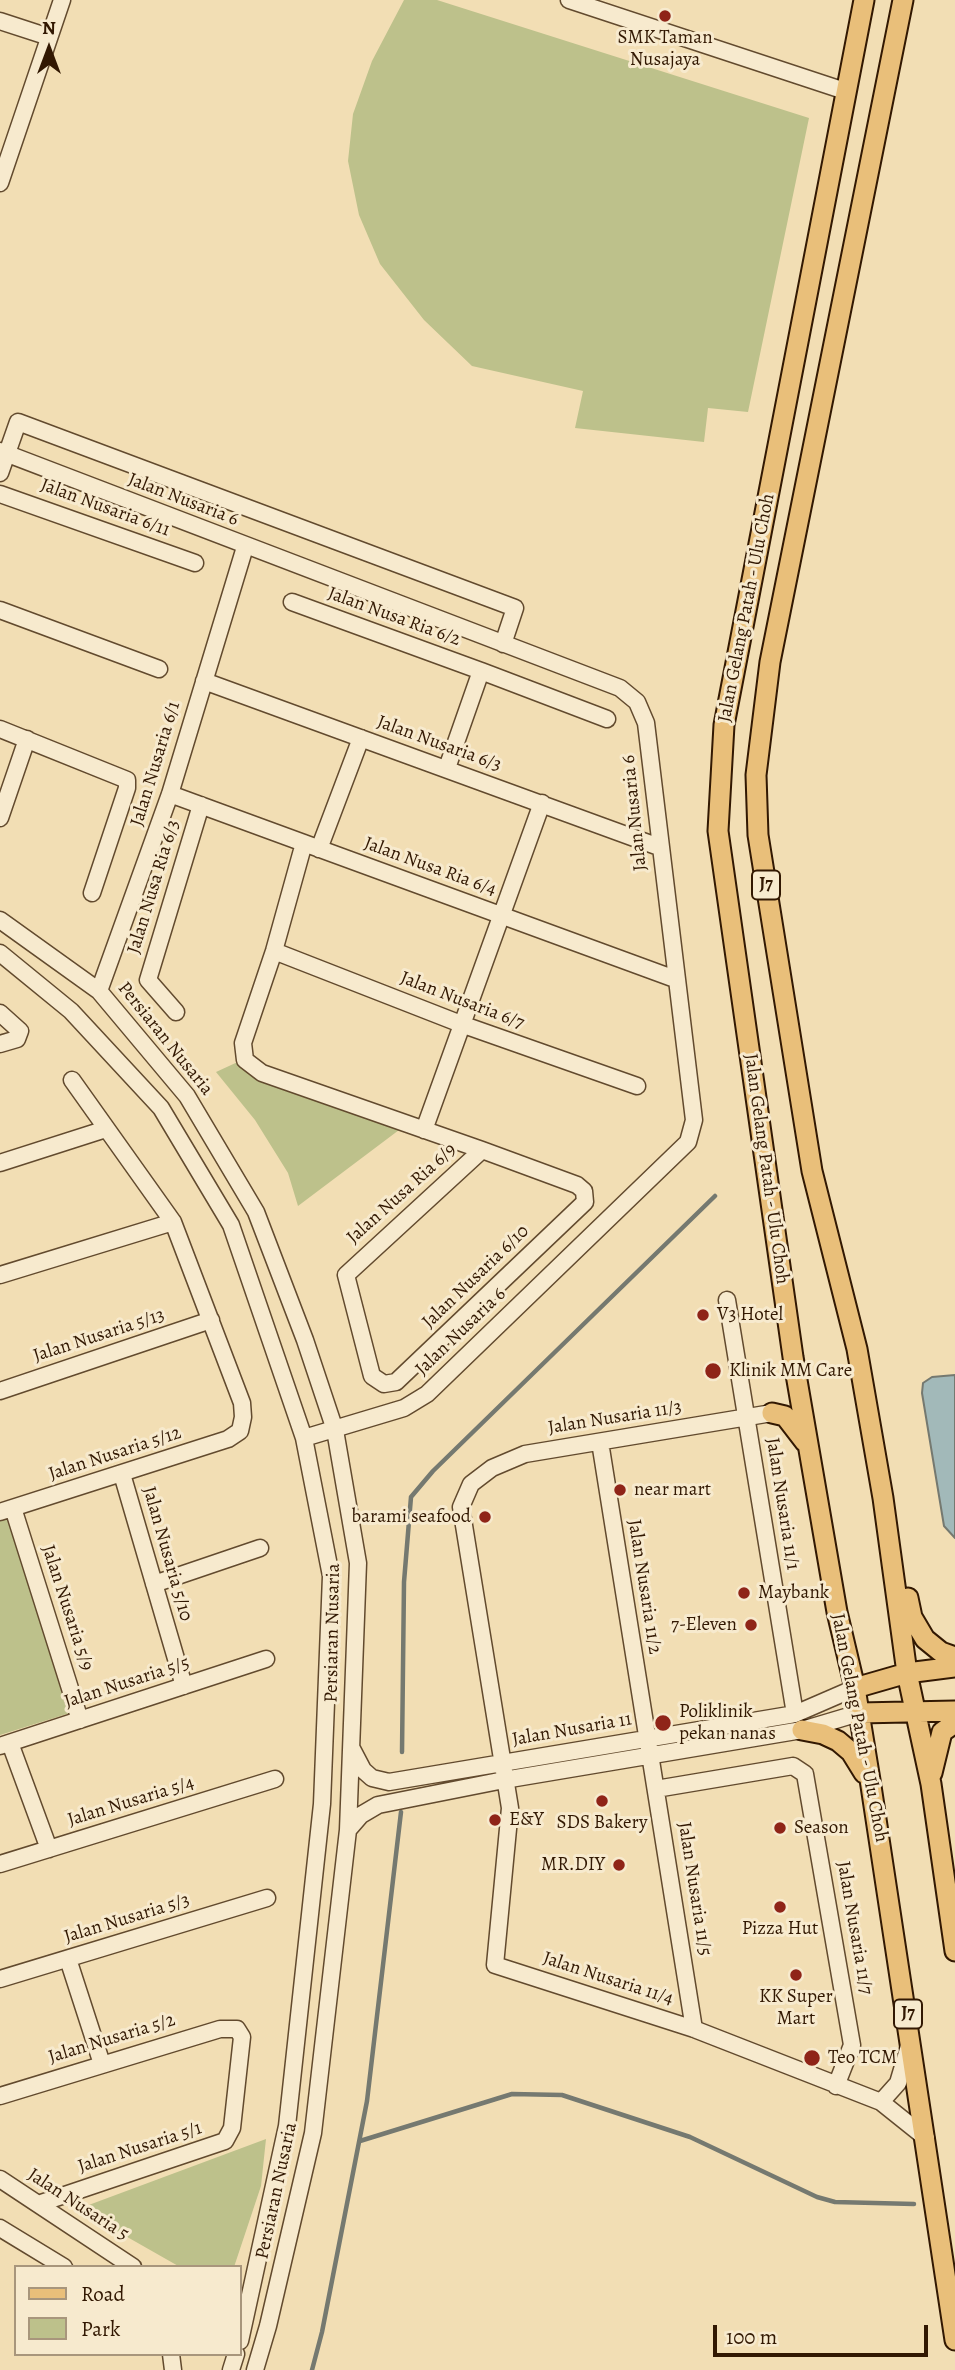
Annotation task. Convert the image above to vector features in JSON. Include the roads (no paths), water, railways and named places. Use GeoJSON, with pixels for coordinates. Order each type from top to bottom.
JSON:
{"type":"FeatureCollection","features":[{"type":"Feature","properties":{"kind":"main road","name":"Jalan Gelang Patah - Ulu Choh"},"geometry":{"type":"LineString","coordinates":[[864,0],[724,725],[718,806],[726,899],[793,1357],[837,1612],[855,1688],[911,2036],[955,2340]]}},
{"type":"Feature","properties":{"kind":"main road","name":"Jalan Gelang Patah - Ulu Choh"},"geometry":{"type":"LineString","coordinates":[[903,0],[770,662],[756,775],[758,835],[812,1171],[857,1349],[883,1498],[913,1710],[931,1784],[955,1951]]}},
{"type":"Feature","properties":{"kind":"main road"},"geometry":{"type":"LineString","coordinates":[[772,1413],[786,1406],[791,1398],[793,1357]]}},
{"type":"Feature","properties":{"kind":"main road"},"geometry":{"type":"LineString","coordinates":[[772,1413],[786,1416],[794,1424],[804,1438],[812,1467]]}},
{"type":"Feature","properties":{"kind":"main road"},"geometry":{"type":"LineString","coordinates":[[883,1498],[912,1617],[925,1639],[941,1652],[955,1657]]}},
{"type":"Feature","properties":{"kind":"main road"},"geometry":{"type":"LineString","coordinates":[[855,1688],[907,1673],[955,1667]]}},
{"type":"Feature","properties":{"kind":"main road"},"geometry":{"type":"LineString","coordinates":[[859,1713],[955,1711]]}},
{"type":"Feature","properties":{"kind":"main road"},"geometry":{"type":"LineString","coordinates":[[798,1722],[851,1752],[871,1786]]}},
{"type":"Feature","properties":{"kind":"main road"},"geometry":{"type":"LineString","coordinates":[[931,1784],[942,1732],[955,1723]]}},
{"type":"Feature","properties":{"kind":"street"},"geometry":{"type":"LineString","coordinates":[[0,183],[62,0]]}},
{"type":"Feature","properties":{"kind":"street"},"geometry":{"type":"LineString","coordinates":[[569,0],[845,91]]}},
{"type":"Feature","properties":{"kind":"street"},"geometry":{"type":"LineString","coordinates":[[0,21],[49,37]]}},
{"type":"Feature","properties":{"kind":"street"},"geometry":{"type":"LineString","coordinates":[[0,473],[4,452],[18,422],[515,608],[503,644]]}},
{"type":"Feature","properties":{"kind":"street","name":"Jalan Nusaria 6"},"geometry":{"type":"LineString","coordinates":[[4,452],[245,547],[620,688],[638,702],[646,723],[694,1120],[688,1142],[426,1394],[404,1408],[304,1438]]}},
{"type":"Feature","properties":{"kind":"street","name":"Jalan Nusaria 6/11"},"geometry":{"type":"LineString","coordinates":[[0,494],[195,563]]}},
{"type":"Feature","properties":{"kind":"street","name":"Jalan Nusaria 6/1"},"geometry":{"type":"LineString","coordinates":[[99,991],[170,794],[245,547]]}},
{"type":"Feature","properties":{"kind":"street","name":"Jalan Nusa Ria 6/2"},"geometry":{"type":"LineString","coordinates":[[292,602],[607,719]]}},
{"type":"Feature","properties":{"kind":"street"},"geometry":{"type":"LineString","coordinates":[[0,610],[159,669]]}},
{"type":"Feature","properties":{"kind":"street"},"geometry":{"type":"LineString","coordinates":[[447,768],[481,671]]}},
{"type":"Feature","properties":{"kind":"street","name":"Jalan Nusaria 6/3"},"geometry":{"type":"LineString","coordinates":[[204,681],[659,847]]}},
{"type":"Feature","properties":{"kind":"street"},"geometry":{"type":"LineString","coordinates":[[0,729],[127,780],[127,788],[92,893]]}},
{"type":"Feature","properties":{"kind":"street"},"geometry":{"type":"LineString","coordinates":[[361,738],[312,846],[274,951],[243,1043],[245,1060],[262,1073],[482,1150]]}},
{"type":"Feature","properties":{"kind":"street"},"geometry":{"type":"LineString","coordinates":[[0,818],[27,739]]}},
{"type":"Feature","properties":{"kind":"street","name":"Jalan Nusa Ria 6/4"},"geometry":{"type":"LineString","coordinates":[[170,794],[675,979]]}},
{"type":"Feature","properties":{"kind":"street"},"geometry":{"type":"LineString","coordinates":[[424,1130],[542,803]]}},
{"type":"Feature","properties":{"kind":"street","name":"Jalan Nusa Ria 6/3"},"geometry":{"type":"LineString","coordinates":[[176,1012],[148,980],[201,805]]}},
{"type":"Feature","properties":{"kind":"street","name":"Persiaran Nusaria"},"geometry":{"type":"LineString","coordinates":[[0,920],[99,991],[187,1096],[256,1212],[305,1340],[334,1430],[358,1563],[348,1830],[313,2133],[254,2370]]}},
{"type":"Feature","properties":{"kind":"street","name":"Jalan Nusaria 6/7"},"geometry":{"type":"LineString","coordinates":[[274,951],[461,1024],[637,1086]]}},
{"type":"Feature","properties":{"kind":"street","name":"Persiaran Nusaria"},"geometry":{"type":"LineString","coordinates":[[0,953],[71,1011],[161,1108],[231,1225],[304,1438],[331,1576],[322,1804],[287,2126],[242,2330]]}},
{"type":"Feature","properties":{"kind":"street"},"geometry":{"type":"LineString","coordinates":[[0,1013],[19,1031],[17,1039],[0,1044]]}},
{"type":"Feature","properties":{"kind":"street"},"geometry":{"type":"LineString","coordinates":[[72,1080],[173,1222],[211,1320]]}},
{"type":"Feature","properties":{"kind":"street"},"geometry":{"type":"LineString","coordinates":[[0,1163],[106,1129]]}},
{"type":"Feature","properties":{"kind":"street","name":"Jalan Nusaria 6/10"},"geometry":{"type":"LineString","coordinates":[[384,1384],[397,1382],[585,1202],[584,1191],[577,1185],[482,1150]]}},
{"type":"Feature","properties":{"kind":"street","name":"Jalan Nusa Ria 6/9"},"geometry":{"type":"LineString","coordinates":[[384,1384],[372,1376],[346,1275],[482,1150]]}},
{"type":"Feature","properties":{"kind":"street"},"geometry":{"type":"LineString","coordinates":[[0,1275],[173,1222]]}},
{"type":"Feature","properties":{"kind":"street","name":"Jalan Nusaria 11/1"},"geometry":{"type":"LineString","coordinates":[[727,1300],[798,1722]]}},
{"type":"Feature","properties":{"kind":"street","name":"Jalan Nusaria 5/13"},"geometry":{"type":"LineString","coordinates":[[0,1391],[211,1320]]}},
{"type":"Feature","properties":{"kind":"street","name":"Jalan Nusaria 5/12"},"geometry":{"type":"LineString","coordinates":[[7,1510],[228,1439],[240,1431],[242,1403],[211,1320]]}},
{"type":"Feature","properties":{"kind":"street","name":"Jalan Nusaria 11/3"},"geometry":{"type":"LineString","coordinates":[[503,1772],[461,1507],[471,1484],[492,1468],[524,1454],[772,1413]]}},
{"type":"Feature","properties":{"kind":"street","name":"Jalan Nusaria 11/2"},"geometry":{"type":"LineString","coordinates":[[600,1442],[651,1756]]}},
{"type":"Feature","properties":{"kind":"street","name":"Jalan Nusaria 5/10"},"geometry":{"type":"LineString","coordinates":[[122,1474],[184,1686]]}},
{"type":"Feature","properties":{"kind":"street","name":"Jalan Nusaria 5/9"},"geometry":{"type":"LineString","coordinates":[[7,1510],[80,1720]]}},
{"type":"Feature","properties":{"kind":"street"},"geometry":{"type":"LineString","coordinates":[[154,1584],[260,1548]]}},
{"type":"Feature","properties":{"kind":"street","name":"Jalan Nusaria 5/5"},"geometry":{"type":"LineString","coordinates":[[5,1745],[266,1659]]}},
{"type":"Feature","properties":{"kind":"street","name":"Jalan Nusaria 11"},"geometry":{"type":"LineString","coordinates":[[351,1746],[363,1770],[372,1778],[389,1782],[651,1756],[798,1722],[855,1688]]}},
{"type":"Feature","properties":{"kind":"street","name":"Jalan Nusaria 11"},"geometry":{"type":"LineString","coordinates":[[348,1830],[361,1815],[378,1805],[648,1738],[859,1713]]}},
{"type":"Feature","properties":{"kind":"street"},"geometry":{"type":"LineString","coordinates":[[5,1745],[49,1849]]}},
{"type":"Feature","properties":{"kind":"street","name":"Jalan Nusaria 11/5"},"geometry":{"type":"LineString","coordinates":[[651,1756],[694,2029]]}},
{"type":"Feature","properties":{"kind":"street","name":"Jalan Nusaria 11/7"},"geometry":{"type":"LineString","coordinates":[[656,1789],[793,1766],[805,1774],[852,2045],[836,2086]]}},
{"type":"Feature","properties":{"kind":"street","name":"Jalan Nusaria 11/4"},"geometry":{"type":"LineString","coordinates":[[503,1772],[510,1808],[495,1965],[694,2029],[881,2102],[926,2138]]}},
{"type":"Feature","properties":{"kind":"street","name":"Jalan Nusaria 5/4"},"geometry":{"type":"LineString","coordinates":[[0,1864],[275,1779]]}},
{"type":"Feature","properties":{"kind":"street","name":"Jalan Nusaria 5/3"},"geometry":{"type":"LineString","coordinates":[[0,1979],[267,1898]]}},
{"type":"Feature","properties":{"kind":"street"},"geometry":{"type":"LineString","coordinates":[[68,1959],[102,2064]]}},
{"type":"Feature","properties":{"kind":"street","name":"Jalan Nusaria 5/2"},"geometry":{"type":"LineString","coordinates":[[0,2096],[220,2029],[237,2029]]}},
{"type":"Feature","properties":{"kind":"street","name":"Jalan Nusaria 5/1"},"geometry":{"type":"LineString","coordinates":[[37,2204],[225,2141],[232,2128],[242,2037],[237,2029]]}},
{"type":"Feature","properties":{"kind":"street"},"geometry":{"type":"LineString","coordinates":[[881,2102],[898,2082],[911,2036]]}},
{"type":"Feature","properties":{"kind":"street","name":"Jalan Nusaria 5"},"geometry":{"type":"LineString","coordinates":[[0,2179],[130,2265]]}},
{"type":"Feature","properties":{"kind":"street"},"geometry":{"type":"LineString","coordinates":[[0,2228],[61,2265]]}},
{"type":"Feature","properties":{"kind":"street"},"geometry":{"type":"LineString","coordinates":[[242,2340],[261,2347]]}},
{"type":"Feature","properties":{"kind":"water"},"geometry":{"type":"Polygon","coordinates":[[[955,1375],[955,1538],[944,1526],[922,1393],[923,1383],[932,1377],[955,1375]]]}},
{"type":"Feature","properties":{"kind":"waterway"},"geometry":{"type":"LineString","coordinates":[[402,1752],[404,1582],[411,1497],[433,1471],[715,1196]]}},
{"type":"Feature","properties":{"kind":"waterway"},"geometry":{"type":"LineString","coordinates":[[312,2370],[322,2332],[367,2101],[401,1812]]}},
{"type":"Feature","properties":{"kind":"waterway"},"geometry":{"type":"LineString","coordinates":[[360,2141],[512,2094],[562,2095],[690,2137],[817,2197],[835,2202],[914,2204]]}},
{"type":"Feature","properties":{"kind":"place","name":"SMK Taman Nusajaya"},"geometry":{"type":"Point","coordinates":[665,16]}},
{"type":"Feature","properties":{"kind":"place","name":"V3 Hotel"},"geometry":{"type":"Point","coordinates":[703,1315]}},
{"type":"Feature","properties":{"kind":"place","name":"Klinik MM Care"},"geometry":{"type":"Point","coordinates":[713,1371]}},
{"type":"Feature","properties":{"kind":"place","name":"near mart"},"geometry":{"type":"Point","coordinates":[620,1490]}},
{"type":"Feature","properties":{"kind":"place","name":"barami seafood"},"geometry":{"type":"Point","coordinates":[485,1517]}},
{"type":"Feature","properties":{"kind":"place","name":"Maybank"},"geometry":{"type":"Point","coordinates":[744,1593]}},
{"type":"Feature","properties":{"kind":"place","name":"7-Eleven"},"geometry":{"type":"Point","coordinates":[751,1625]}},
{"type":"Feature","properties":{"kind":"place","name":"Poliklinik pekan nanas"},"geometry":{"type":"Point","coordinates":[663,1723]}},
{"type":"Feature","properties":{"kind":"place","name":"SDS Bakery"},"geometry":{"type":"Point","coordinates":[602,1801]}},
{"type":"Feature","properties":{"kind":"place","name":"E&Y"},"geometry":{"type":"Point","coordinates":[495,1820]}},
{"type":"Feature","properties":{"kind":"place","name":"Season"},"geometry":{"type":"Point","coordinates":[780,1828]}},
{"type":"Feature","properties":{"kind":"place","name":"MR.DIY"},"geometry":{"type":"Point","coordinates":[619,1865]}},
{"type":"Feature","properties":{"kind":"place","name":"Pizza Hut"},"geometry":{"type":"Point","coordinates":[780,1907]}},
{"type":"Feature","properties":{"kind":"place","name":"KK Super Mart"},"geometry":{"type":"Point","coordinates":[796,1975]}},
{"type":"Feature","properties":{"kind":"place","name":"Teo TCM"},"geometry":{"type":"Point","coordinates":[812,2058]}}]}
